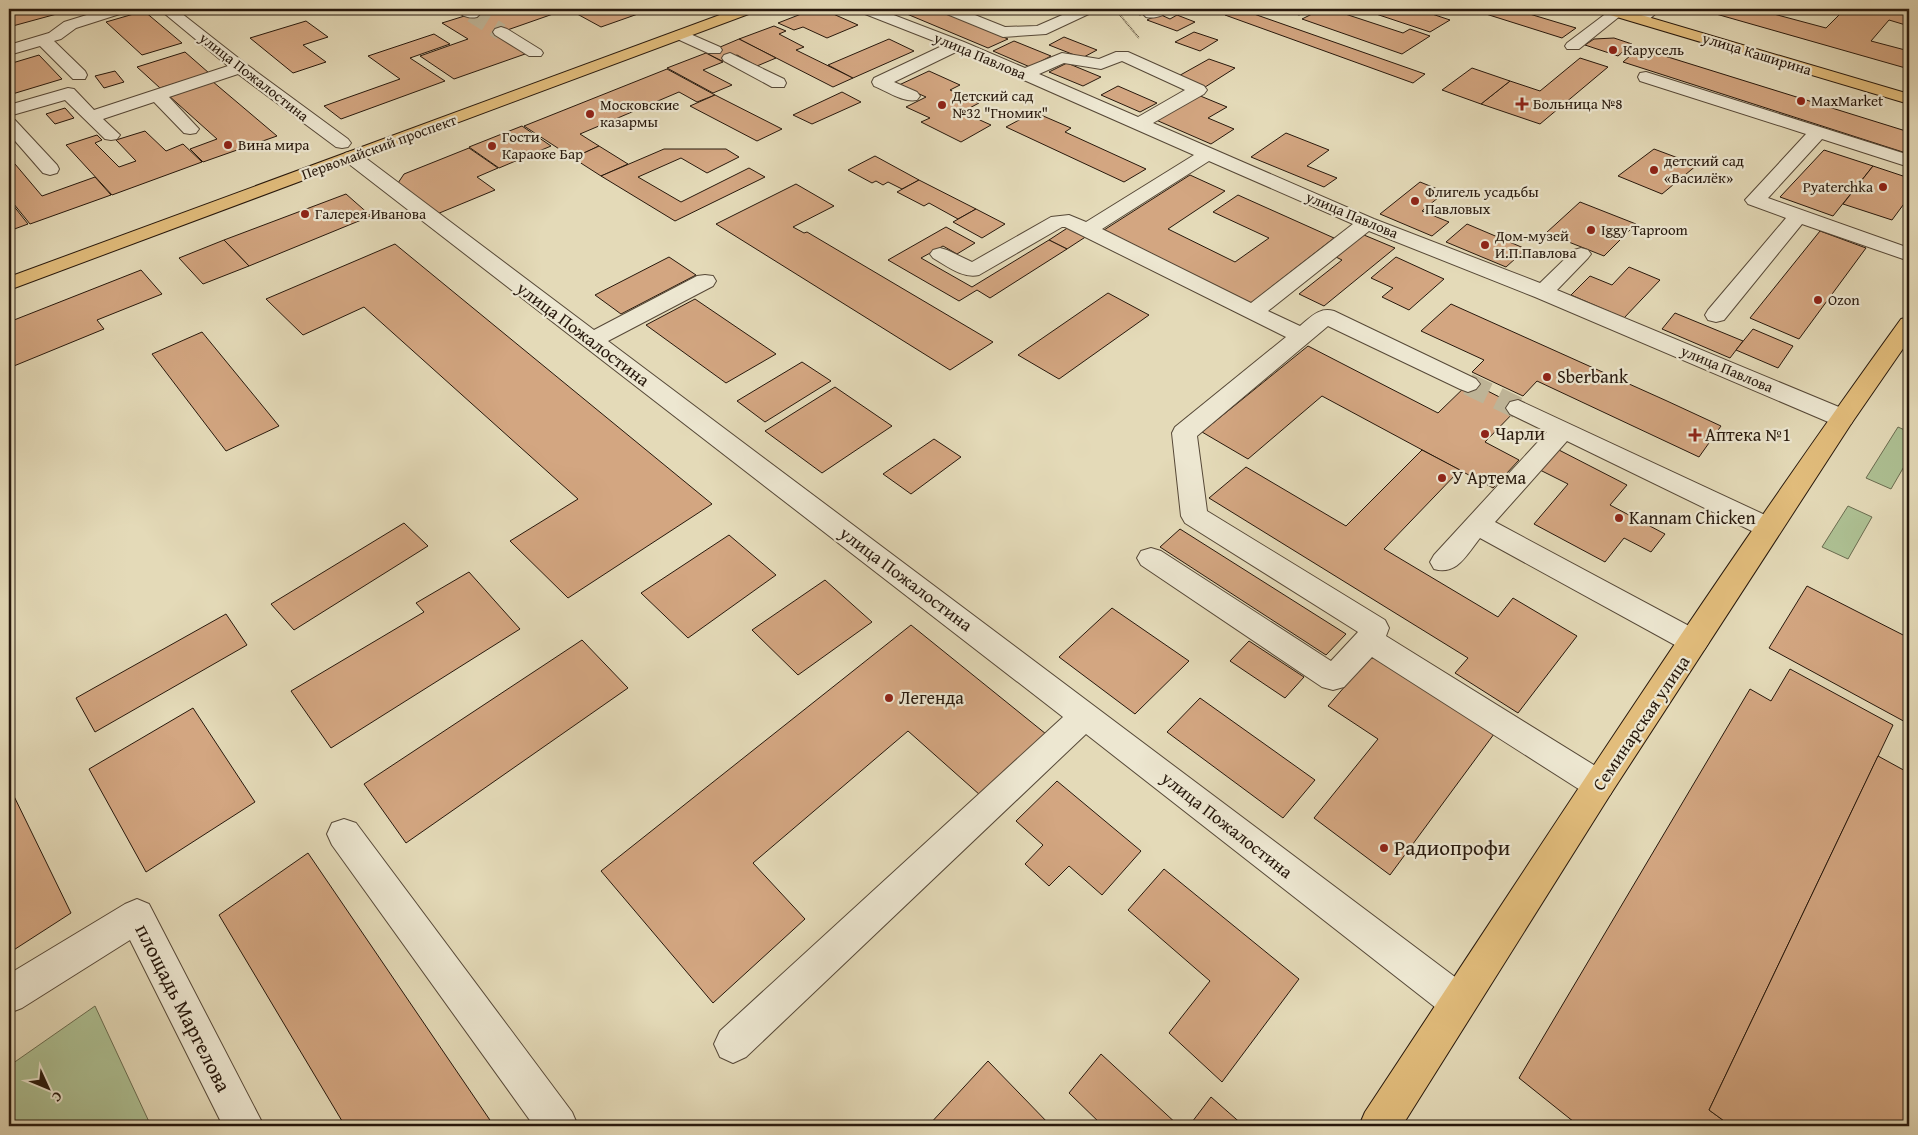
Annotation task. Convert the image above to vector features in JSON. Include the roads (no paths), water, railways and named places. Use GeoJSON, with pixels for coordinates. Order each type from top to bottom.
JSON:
{"type":"FeatureCollection","features":[{"type":"Feature","properties":{"kind":"main road","name":"Первомайский проспект"},"geometry":{"type":"LineString","coordinates":[[9,284],[706,9]]}},
{"type":"Feature","properties":{"kind":"main road","name":"Первомайский проспект"},"geometry":{"type":"LineString","coordinates":[[9,265],[681,35],[749,9]]}},
{"type":"Feature","properties":{"kind":"main road","name":"улица Каширина"},"geometry":{"type":"LineString","coordinates":[[1611,10],[1647,14],[1909,99]]}},
{"type":"Feature","properties":{"kind":"main road","name":"Семинарская улица"},"geometry":{"type":"LineString","coordinates":[[1379,1126],[1599,785],[1842,418],[1909,324]]}},
{"type":"Feature","properties":{"kind":"street"},"geometry":{"type":"LineString","coordinates":[[9,50],[55,36],[70,25],[121,9]]}},
{"type":"Feature","properties":{"kind":"street","name":"улица Пожалостина"},"geometry":{"type":"LineString","coordinates":[[167,9],[240,68],[592,340],[1458,1002]]}},
{"type":"Feature","properties":{"kind":"street","name":"улица Павлова"},"geometry":{"type":"LineString","coordinates":[[865,9],[958,45],[1368,223],[1543,292],[1842,418]]}},
{"type":"Feature","properties":{"kind":"street"},"geometry":{"type":"LineString","coordinates":[[947,9],[1003,32],[1040,31],[1088,9]]}},
{"type":"Feature","properties":{"kind":"street"},"geometry":{"type":"LineString","coordinates":[[1573,46],[1611,10]]}},
{"type":"Feature","properties":{"kind":"street"},"geometry":{"type":"LineString","coordinates":[[501,32],[535,53]]}},
{"type":"Feature","properties":{"kind":"street"},"geometry":{"type":"LineString","coordinates":[[681,35],[714,50]]}},
{"type":"Feature","properties":{"kind":"street"},"geometry":{"type":"LineString","coordinates":[[44,40],[79,75]]}},
{"type":"Feature","properties":{"kind":"street"},"geometry":{"type":"LineString","coordinates":[[911,96],[880,82],[958,45]]}},
{"type":"Feature","properties":{"kind":"street"},"geometry":{"type":"LineString","coordinates":[[1025,74],[1062,58],[1101,64],[1144,45]]}},
{"type":"Feature","properties":{"kind":"street"},"geometry":{"type":"LineString","coordinates":[[1122,55],[1198,90],[1139,124]]}},
{"type":"Feature","properties":{"kind":"street"},"geometry":{"type":"LineString","coordinates":[[730,58],[778,83]]}},
{"type":"Feature","properties":{"kind":"street"},"geometry":{"type":"LineString","coordinates":[[91,117],[240,68]]}},
{"type":"Feature","properties":{"kind":"street"},"geometry":{"type":"LineString","coordinates":[[1646,77],[1909,161]]}},
{"type":"Feature","properties":{"kind":"street"},"geometry":{"type":"LineString","coordinates":[[9,111],[68,92],[111,136]]}},
{"type":"Feature","properties":{"kind":"street"},"geometry":{"type":"LineString","coordinates":[[156,95],[190,129]]}},
{"type":"Feature","properties":{"kind":"street"},"geometry":{"type":"LineString","coordinates":[[9,124],[50,169]]}},
{"type":"Feature","properties":{"kind":"street"},"geometry":{"type":"LineString","coordinates":[[1818,132],[1756,200],[1909,255]]}},
{"type":"Feature","properties":{"kind":"street"},"geometry":{"type":"LineString","coordinates":[[1087,230],[1208,154]]}},
{"type":"Feature","properties":{"kind":"street"},"geometry":{"type":"LineString","coordinates":[[1716,316],[1798,216]]}},
{"type":"Feature","properties":{"kind":"street"},"geometry":{"type":"LineString","coordinates":[[940,254],[972,271],[1058,221],[1069,221],[1301,336]]}},
{"type":"Feature","properties":{"kind":"street"},"geometry":{"type":"LineString","coordinates":[[1253,312],[1368,223]]}},
{"type":"Feature","properties":{"kind":"street"},"geometry":{"type":"LineString","coordinates":[[1543,292],[1581,254]]}},
{"type":"Feature","properties":{"kind":"street"},"geometry":{"type":"LineString","coordinates":[[592,340],[705,281]]}},
{"type":"Feature","properties":{"kind":"street"},"geometry":{"type":"LineString","coordinates":[[1152,558],[1333,678],[1369,640],[1375,628],[1194,516],[1184,433],[1326,316],[1468,384]]}},
{"type":"Feature","properties":{"kind":"street"},"geometry":{"type":"LineString","coordinates":[[1518,408],[1769,528]]}},
{"type":"Feature","properties":{"kind":"street"},"geometry":{"type":"LineString","coordinates":[[1444,562],[1563,430]]}},
{"type":"Feature","properties":{"kind":"street"},"geometry":{"type":"LineString","coordinates":[[1478,524],[1694,642]]}},
{"type":"Feature","properties":{"kind":"street"},"geometry":{"type":"LineString","coordinates":[[1369,640],[1599,785]]}},
{"type":"Feature","properties":{"kind":"street"},"geometry":{"type":"LineString","coordinates":[[733,1044],[1026,768],[1085,716]]}},
{"type":"Feature","properties":{"kind":"street"},"geometry":{"type":"LineString","coordinates":[[344,834],[558,1126]]}},
{"type":"Feature","properties":{"kind":"street","name":"площадь Маргелова"},"geometry":{"type":"LineString","coordinates":[[9,995],[137,916],[244,1126]]}},
{"type":"Feature","properties":{"kind":"tunnel"},"geometry":{"type":"LineString","coordinates":[[472,14],[501,32]]}},
{"type":"Feature","properties":{"kind":"tunnel"},"geometry":{"type":"LineString","coordinates":[[1468,384],[1518,408]]}},
{"type":"Feature","properties":{"kind":"place","name":"Карусель"},"geometry":{"type":"Point","coordinates":[1613,50]}},
{"type":"Feature","properties":{"kind":"place","name":"MaxMarket"},"geometry":{"type":"Point","coordinates":[1801,101]}},
{"type":"Feature","properties":{"kind":"place","name":"Больница №8"},"geometry":{"type":"Point","coordinates":[1522,104]}},
{"type":"Feature","properties":{"kind":"place","name":"Детский сад №32 \"Гномик\""},"geometry":{"type":"Point","coordinates":[942,105]}},
{"type":"Feature","properties":{"kind":"place","name":"Московские казармы"},"geometry":{"type":"Point","coordinates":[590,114]}},
{"type":"Feature","properties":{"kind":"place","name":"Вина мира"},"geometry":{"type":"Point","coordinates":[228,145]}},
{"type":"Feature","properties":{"kind":"place","name":"Гости Караоке Бар"},"geometry":{"type":"Point","coordinates":[492,146]}},
{"type":"Feature","properties":{"kind":"place","name":"детский сад «Василёк»"},"geometry":{"type":"Point","coordinates":[1654,170]}},
{"type":"Feature","properties":{"kind":"place","name":"Pyaterchka"},"geometry":{"type":"Point","coordinates":[1883,187]}},
{"type":"Feature","properties":{"kind":"place","name":"Флигель усадьбы Павловых"},"geometry":{"type":"Point","coordinates":[1415,201]}},
{"type":"Feature","properties":{"kind":"place","name":"Галерея Иванова"},"geometry":{"type":"Point","coordinates":[305,214]}},
{"type":"Feature","properties":{"kind":"place","name":"Iggy Taproom"},"geometry":{"type":"Point","coordinates":[1591,230]}},
{"type":"Feature","properties":{"kind":"place","name":"Дом-музей И.П.Павлова"},"geometry":{"type":"Point","coordinates":[1485,245]}},
{"type":"Feature","properties":{"kind":"place","name":"Ozon"},"geometry":{"type":"Point","coordinates":[1818,300]}},
{"type":"Feature","properties":{"kind":"place","name":"Sberbank"},"geometry":{"type":"Point","coordinates":[1547,377]}},
{"type":"Feature","properties":{"kind":"place","name":"Чарли"},"geometry":{"type":"Point","coordinates":[1485,434]}},
{"type":"Feature","properties":{"kind":"place","name":"Аптека №1"},"geometry":{"type":"Point","coordinates":[1695,435]}},
{"type":"Feature","properties":{"kind":"place","name":"У Артема"},"geometry":{"type":"Point","coordinates":[1442,478]}},
{"type":"Feature","properties":{"kind":"place","name":"Kannam Chicken"},"geometry":{"type":"Point","coordinates":[1619,518]}},
{"type":"Feature","properties":{"kind":"place","name":"Легенда"},"geometry":{"type":"Point","coordinates":[889,698]}},
{"type":"Feature","properties":{"kind":"place","name":"Радиопрофи"},"geometry":{"type":"Point","coordinates":[1384,848]}}]}
